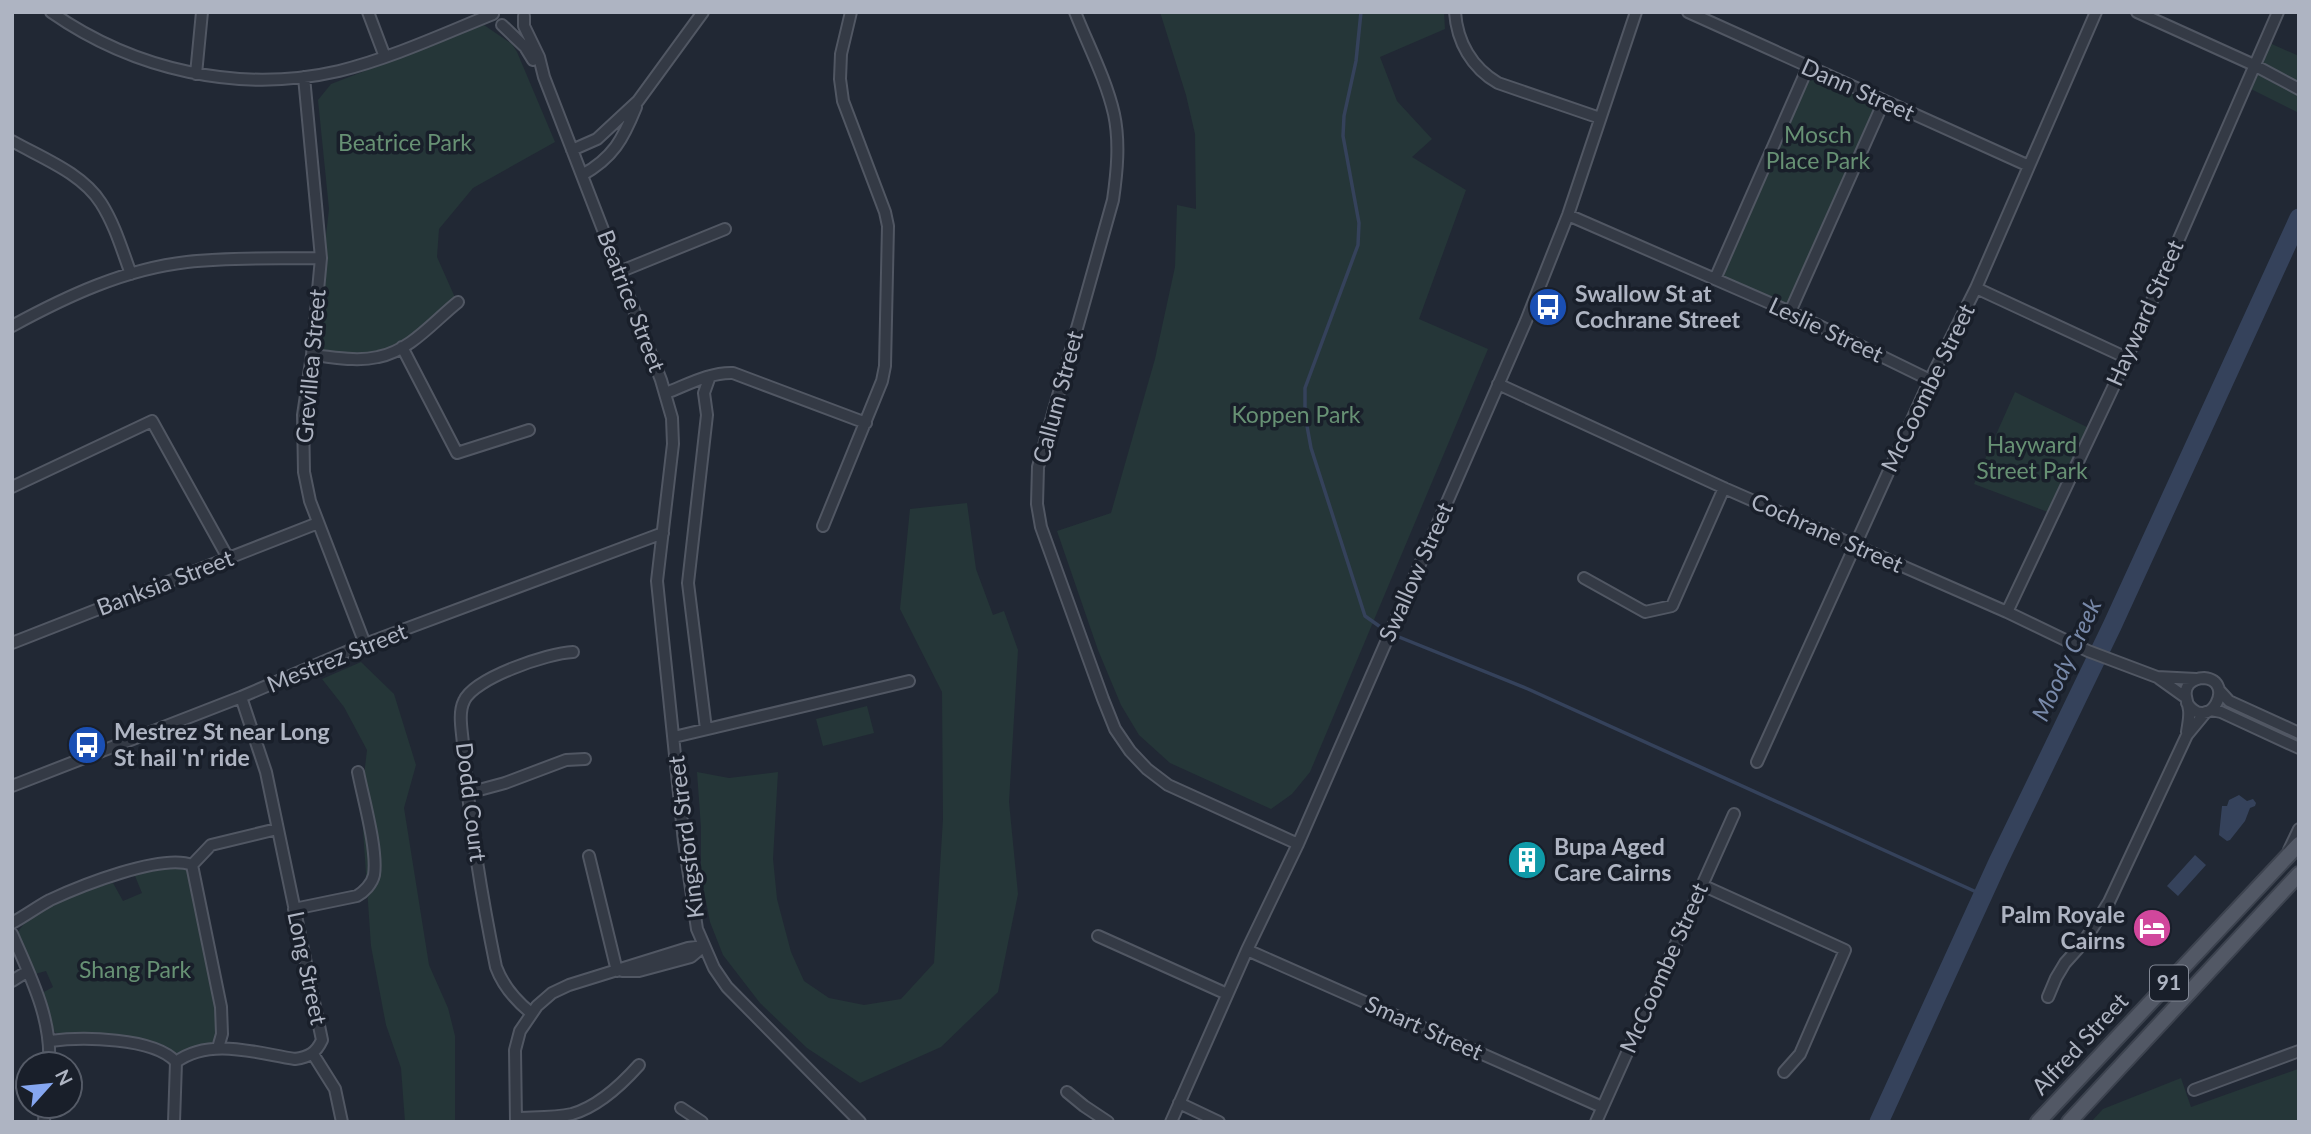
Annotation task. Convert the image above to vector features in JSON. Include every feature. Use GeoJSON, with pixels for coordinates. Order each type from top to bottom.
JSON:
{"type":"FeatureCollection","features":[{"type":"Feature","properties":{"kind":"main road","name":"Alfred Street"},"geometry":{"type":"LineString","coordinates":[[2038,1122],[2299,844]]}},
{"type":"Feature","properties":{"kind":"main road","name":"Alfred Street"},"geometry":{"type":"LineString","coordinates":[[2069,1122],[2299,874]]}},
{"type":"Feature","properties":{"kind":"street"},"geometry":{"type":"LineString","coordinates":[[51,12],[92,39],[158,65],[196,74],[241,78],[304,77],[338,71],[385,57],[493,13]]}},
{"type":"Feature","properties":{"kind":"street"},"geometry":{"type":"LineString","coordinates":[[196,74],[202,12]]}},
{"type":"Feature","properties":{"kind":"street"},"geometry":{"type":"LineString","coordinates":[[368,12],[385,57]]}},
{"type":"Feature","properties":{"kind":"street"},"geometry":{"type":"LineString","coordinates":[[572,150],[597,139],[638,102],[704,12]]}},
{"type":"Feature","properties":{"kind":"street"},"geometry":{"type":"LineString","coordinates":[[823,526],[866,423],[885,366],[889,241],[885,212],[844,101],[840,79],[841,54],[851,12]]}},
{"type":"Feature","properties":{"kind":"street","name":"Callum Street"},"geometry":{"type":"LineString","coordinates":[[1075,12],[1113,112],[1117,134],[1116,178],[1110,213],[1038,467],[1037,504],[1041,527],[1102,699],[1115,729],[1130,751],[1168,785],[1298,844]]}},
{"type":"Feature","properties":{"kind":"street"},"geometry":{"type":"LineString","coordinates":[[1455,12],[1460,37],[1467,53],[1486,76],[1498,83],[1600,118]]}},
{"type":"Feature","properties":{"kind":"street","name":"Swallow Street"},"geometry":{"type":"LineString","coordinates":[[1171,1122],[1247,950],[1298,844],[1526,321],[1568,215],[1636,12]]}},
{"type":"Feature","properties":{"kind":"street","name":"Dann Street"},"geometry":{"type":"LineString","coordinates":[[1688,12],[2029,166]]}},
{"type":"Feature","properties":{"kind":"street","name":"McCoombe Street"},"geometry":{"type":"LineString","coordinates":[[1757,762],[1930,380],[1976,288],[2096,12]]}},
{"type":"Feature","properties":{"kind":"street"},"geometry":{"type":"LineString","coordinates":[[2137,12],[2254,65],[2299,89]]}},
{"type":"Feature","properties":{"kind":"street","name":"Hayward Street"},"geometry":{"type":"LineString","coordinates":[[2007,612],[2127,358],[2278,12]]}},
{"type":"Feature","properties":{"kind":"street","name":"Beatrice Street"},"geometry":{"type":"LineString","coordinates":[[493,13],[525,47],[544,77]]}},
{"type":"Feature","properties":{"kind":"street"},"geometry":{"type":"LineString","coordinates":[[502,25],[513,26],[524,14]]}},
{"type":"Feature","properties":{"kind":"street","name":"Beatrice Street"},"geometry":{"type":"LineString","coordinates":[[524,14],[524,26],[539,57],[544,77],[666,393],[672,418],[673,444],[663,533]]}},
{"type":"Feature","properties":{"kind":"street"},"geometry":{"type":"LineString","coordinates":[[1715,279],[1808,67]]}},
{"type":"Feature","properties":{"kind":"street","name":"Grevillea Street"},"geometry":{"type":"LineString","coordinates":[[304,77],[321,258],[302,445],[310,501],[365,645]]}},
{"type":"Feature","properties":{"kind":"street"},"geometry":{"type":"LineString","coordinates":[[582,175],[608,158],[621,140],[638,102]]}},
{"type":"Feature","properties":{"kind":"street"},"geometry":{"type":"LineString","coordinates":[[1790,312],[1884,102]]}},
{"type":"Feature","properties":{"kind":"street"},"geometry":{"type":"LineString","coordinates":[[12,141],[73,176],[100,201],[116,232],[131,274]]}},
{"type":"Feature","properties":{"kind":"street","name":"Leslie Street"},"geometry":{"type":"LineString","coordinates":[[1568,215],[1790,312],[1930,380]]}},
{"type":"Feature","properties":{"kind":"street"},"geometry":{"type":"LineString","coordinates":[[619,272],[725,229]]}},
{"type":"Feature","properties":{"kind":"street"},"geometry":{"type":"LineString","coordinates":[[14,321],[83,291],[131,274],[186,262],[321,258]]}},
{"type":"Feature","properties":{"kind":"street"},"geometry":{"type":"LineString","coordinates":[[1976,288],[2127,358]]}},
{"type":"Feature","properties":{"kind":"street"},"geometry":{"type":"LineString","coordinates":[[312,355],[365,359],[380,357],[402,347],[457,302]]}},
{"type":"Feature","properties":{"kind":"street"},"geometry":{"type":"LineString","coordinates":[[402,347],[457,453],[529,430]]}},
{"type":"Feature","properties":{"kind":"street"},"geometry":{"type":"LineString","coordinates":[[666,393],[722,372],[746,376],[866,423]]}},
{"type":"Feature","properties":{"kind":"street","name":"Kingsford Street"},"geometry":{"type":"LineString","coordinates":[[706,729],[688,583],[707,415],[704,393],[710,376]]}},
{"type":"Feature","properties":{"kind":"street","name":"Cochrane Street"},"geometry":{"type":"LineString","coordinates":[[1498,384],[2114,662],[2157,677],[2196,679]]}},
{"type":"Feature","properties":{"kind":"street"},"geometry":{"type":"LineString","coordinates":[[12,487],[152,421],[228,558]]}},
{"type":"Feature","properties":{"kind":"street"},"geometry":{"type":"LineString","coordinates":[[1584,578],[1645,612],[1672,606],[1724,488]]}},
{"type":"Feature","properties":{"kind":"street","name":"Banksia Street"},"geometry":{"type":"LineString","coordinates":[[12,643],[318,523]]}},
{"type":"Feature","properties":{"kind":"street","name":"Kingsford Street"},"geometry":{"type":"LineString","coordinates":[[663,533],[657,581],[697,929],[714,968],[742,1004],[860,1122]]}},
{"type":"Feature","properties":{"kind":"street","name":"Mestrez Street"},"geometry":{"type":"LineString","coordinates":[[12,786],[241,697],[365,645],[663,533]]}},
{"type":"Feature","properties":{"kind":"street","name":"Dodd Court"},"geometry":{"type":"LineString","coordinates":[[531,1013],[513,997],[496,967],[468,793],[461,705],[471,690],[488,679],[552,654],[573,652]]}},
{"type":"Feature","properties":{"kind":"street","name":"Cochrane Street"},"geometry":{"type":"LineString","coordinates":[[2157,677],[2186,700]]}},
{"type":"Feature","properties":{"kind":"street"},"geometry":{"type":"LineString","coordinates":[[2187,735],[2188,686],[2196,679],[2202,678],[2212,681],[2229,701],[2299,733]]}},
{"type":"Feature","properties":{"kind":"street"},"geometry":{"type":"LineString","coordinates":[[674,737],[909,681]]}},
{"type":"Feature","properties":{"kind":"street"},"geometry":{"type":"LineString","coordinates":[[2048,997],[2065,963],[2083,943],[2109,902],[2187,735],[2219,701],[2219,690]]}},
{"type":"Feature","properties":{"kind":"street","name":"Long Street"},"geometry":{"type":"LineString","coordinates":[[176,1062],[197,1050],[218,1048],[295,1059],[313,1054],[322,1040],[262,756],[241,697]]}},
{"type":"Feature","properties":{"kind":"street"},"geometry":{"type":"LineString","coordinates":[[2186,700],[2195,711],[2221,712],[2299,748]]}},
{"type":"Feature","properties":{"kind":"street"},"geometry":{"type":"LineString","coordinates":[[468,793],[505,783],[566,760],[585,759]]}},
{"type":"Feature","properties":{"kind":"street"},"geometry":{"type":"LineString","coordinates":[[295,909],[357,896],[365,891],[374,877],[372,846],[358,772]]}},
{"type":"Feature","properties":{"kind":"street","name":"McCoombe Street"},"geometry":{"type":"LineString","coordinates":[[1596,1122],[1734,814]]}},
{"type":"Feature","properties":{"kind":"street"},"geometry":{"type":"LineString","coordinates":[[192,865],[211,845],[277,829]]}},
{"type":"Feature","properties":{"kind":"street"},"geometry":{"type":"LineString","coordinates":[[2284,859],[2299,829]]}},
{"type":"Feature","properties":{"kind":"street"},"geometry":{"type":"LineString","coordinates":[[589,856],[617,971]]}},
{"type":"Feature","properties":{"kind":"street"},"geometry":{"type":"LineString","coordinates":[[12,923],[53,899],[111,877],[166,862],[192,865]]}},
{"type":"Feature","properties":{"kind":"street"},"geometry":{"type":"LineString","coordinates":[[192,865],[221,1007],[222,1034],[218,1048]]}},
{"type":"Feature","properties":{"kind":"street"},"geometry":{"type":"LineString","coordinates":[[1702,885],[1845,950],[1800,1054],[1794,1064],[1784,1072]]}},
{"type":"Feature","properties":{"kind":"street"},"geometry":{"type":"LineString","coordinates":[[12,934],[39,999],[50,1041],[50,1050]]}},
{"type":"Feature","properties":{"kind":"street"},"geometry":{"type":"LineString","coordinates":[[1098,936],[1227,994]]}},
{"type":"Feature","properties":{"kind":"street"},"geometry":{"type":"LineString","coordinates":[[639,1065],[628,1077],[587,1108],[562,1116],[516,1120],[515,1050],[520,1031],[543,1000],[561,989],[617,971],[639,971],[691,957],[704,946]]}},
{"type":"Feature","properties":{"kind":"street","name":"Smart Street"},"geometry":{"type":"LineString","coordinates":[[1247,950],[1602,1107]]}},
{"type":"Feature","properties":{"kind":"street"},"geometry":{"type":"LineString","coordinates":[[12,981],[28,971]]}},
{"type":"Feature","properties":{"kind":"street"},"geometry":{"type":"LineString","coordinates":[[50,1041],[76,1039],[127,1042],[169,1055],[176,1062],[174,1122]]}},
{"type":"Feature","properties":{"kind":"street"},"geometry":{"type":"LineString","coordinates":[[2194,1090],[2299,1051]]}},
{"type":"Feature","properties":{"kind":"street"},"geometry":{"type":"LineString","coordinates":[[313,1054],[335,1089],[342,1122]]}},
{"type":"Feature","properties":{"kind":"street"},"geometry":{"type":"LineString","coordinates":[[1067,1092],[1108,1122]]}},
{"type":"Feature","properties":{"kind":"street"},"geometry":{"type":"LineString","coordinates":[[1178,1103],[1219,1122]]}},
{"type":"Feature","properties":{"kind":"street"},"geometry":{"type":"LineString","coordinates":[[681,1108],[702,1122]]}},
{"type":"Feature","properties":{"kind":"green space","name":"Koppen Park"},"geometry":{"type":"Polygon","coordinates":[[[1160,12],[1444,12],[1445,29],[1380,57],[1397,101],[1432,139],[1412,157],[1466,190],[1419,319],[1488,349],[1310,772],[1292,794],[1271,809],[1170,763],[1139,735],[1121,705],[1098,650],[1057,531],[1111,513],[1155,359],[1175,267],[1177,205],[1196,209],[1195,134],[1186,95],[1160,12]]]}},
{"type":"Feature","properties":{"kind":"green space","name":"Beatrice Park"},"geometry":{"type":"Polygon","coordinates":[[[484,25],[512,44],[517,52],[555,142],[473,188],[439,229],[437,257],[457,302],[402,347],[365,359],[312,359],[329,209],[318,100],[331,84],[484,25]]]}},
{"type":"Feature","properties":{"kind":"green space"},"geometry":{"type":"Polygon","coordinates":[[[2265,41],[2299,56],[2299,113],[2243,85],[2265,41]]]}},
{"type":"Feature","properties":{"kind":"green space","name":"Mosch Place Park"},"geometry":{"type":"Polygon","coordinates":[[[1808,67],[1884,101],[1790,312],[1715,279],[1808,67]]]}},
{"type":"Feature","properties":{"kind":"green space","name":"Hayward Street Park"},"geometry":{"type":"Polygon","coordinates":[[[2015,392],[2093,430],[2053,514],[1974,484],[2015,392]]]}},
{"type":"Feature","properties":{"kind":"green space"},"geometry":{"type":"Polygon","coordinates":[[[967,503],[976,569],[993,615],[1004,611],[1018,650],[1009,802],[1018,894],[998,992],[941,1047],[860,1083],[807,1048],[760,1003],[723,955],[710,922],[701,876],[697,772],[729,778],[778,772],[773,859],[777,899],[791,952],[804,981],[829,998],[864,1005],[901,999],[934,963],[943,819],[942,692],[900,609],[910,509],[967,503]]]}},
{"type":"Feature","properties":{"kind":"green space"},"geometry":{"type":"Polygon","coordinates":[[[361,662],[394,694],[416,765],[404,808],[429,965],[448,1008],[455,1036],[455,1122],[405,1122],[401,1068],[386,1025],[371,946],[361,801],[367,750],[344,707],[322,679],[361,662]]]}},
{"type":"Feature","properties":{"kind":"green space"},"geometry":{"type":"Polygon","coordinates":[[[867,706],[874,733],[823,746],[816,719],[867,706]]]}},
{"type":"Feature","properties":{"kind":"green space","name":"Shang Park"},"geometry":{"type":"Polygon","coordinates":[[[173,864],[189,870],[216,995],[217,1038],[210,1044],[175,1054],[56,1033],[42,993],[53,987],[46,971],[35,974],[17,935],[23,924],[45,907],[113,883],[123,901],[142,893],[135,876],[173,864]]]}},
{"type":"Feature","properties":{"kind":"green space"},"geometry":{"type":"Polygon","coordinates":[[[2298,1069],[2299,1122],[2091,1122],[2103,1109],[2181,1078],[2191,1107],[2298,1069]]]}},
{"type":"Feature","properties":{"kind":"water"},"geometry":{"type":"Polygon","coordinates":[[[2239,795],[2247,801],[2253,799],[2256,803],[2250,808],[2245,821],[2227,841],[2219,835],[2222,806],[2227,806],[2229,800],[2239,795]]]}},
{"type":"Feature","properties":{"kind":"water"},"geometry":{"type":"Polygon","coordinates":[[[2195,855],[2206,865],[2178,896],[2167,886],[2195,855]]]}},
{"type":"Feature","properties":{"kind":"waterway"},"geometry":{"type":"LineString","coordinates":[[1361,12],[1343,136],[1359,223],[1358,245],[1305,388],[1305,415],[1311,448],[1365,616],[1389,633],[1528,689],[1983,895]]}},
{"type":"Feature","properties":{"kind":"waterway","name":"Moody Creek"},"geometry":{"type":"LineString","coordinates":[[1879,1122],[1998,862],[2112,626],[2299,218]]}},
{"type":"Feature","properties":{"kind":"place","name":"Swallow St at Cochrane Street"},"geometry":{"type":"Point","coordinates":[1548,307]}},
{"type":"Feature","properties":{"kind":"place","name":"Mestrez St near Long St hail 'n' ride"},"geometry":{"type":"Point","coordinates":[87,745]}},
{"type":"Feature","properties":{"kind":"place","name":"Bupa Aged Care Cairns"},"geometry":{"type":"Point","coordinates":[1527,860]}},
{"type":"Feature","properties":{"kind":"place","name":"Palm Royale Cairns"},"geometry":{"type":"Point","coordinates":[2152,928]}}]}
